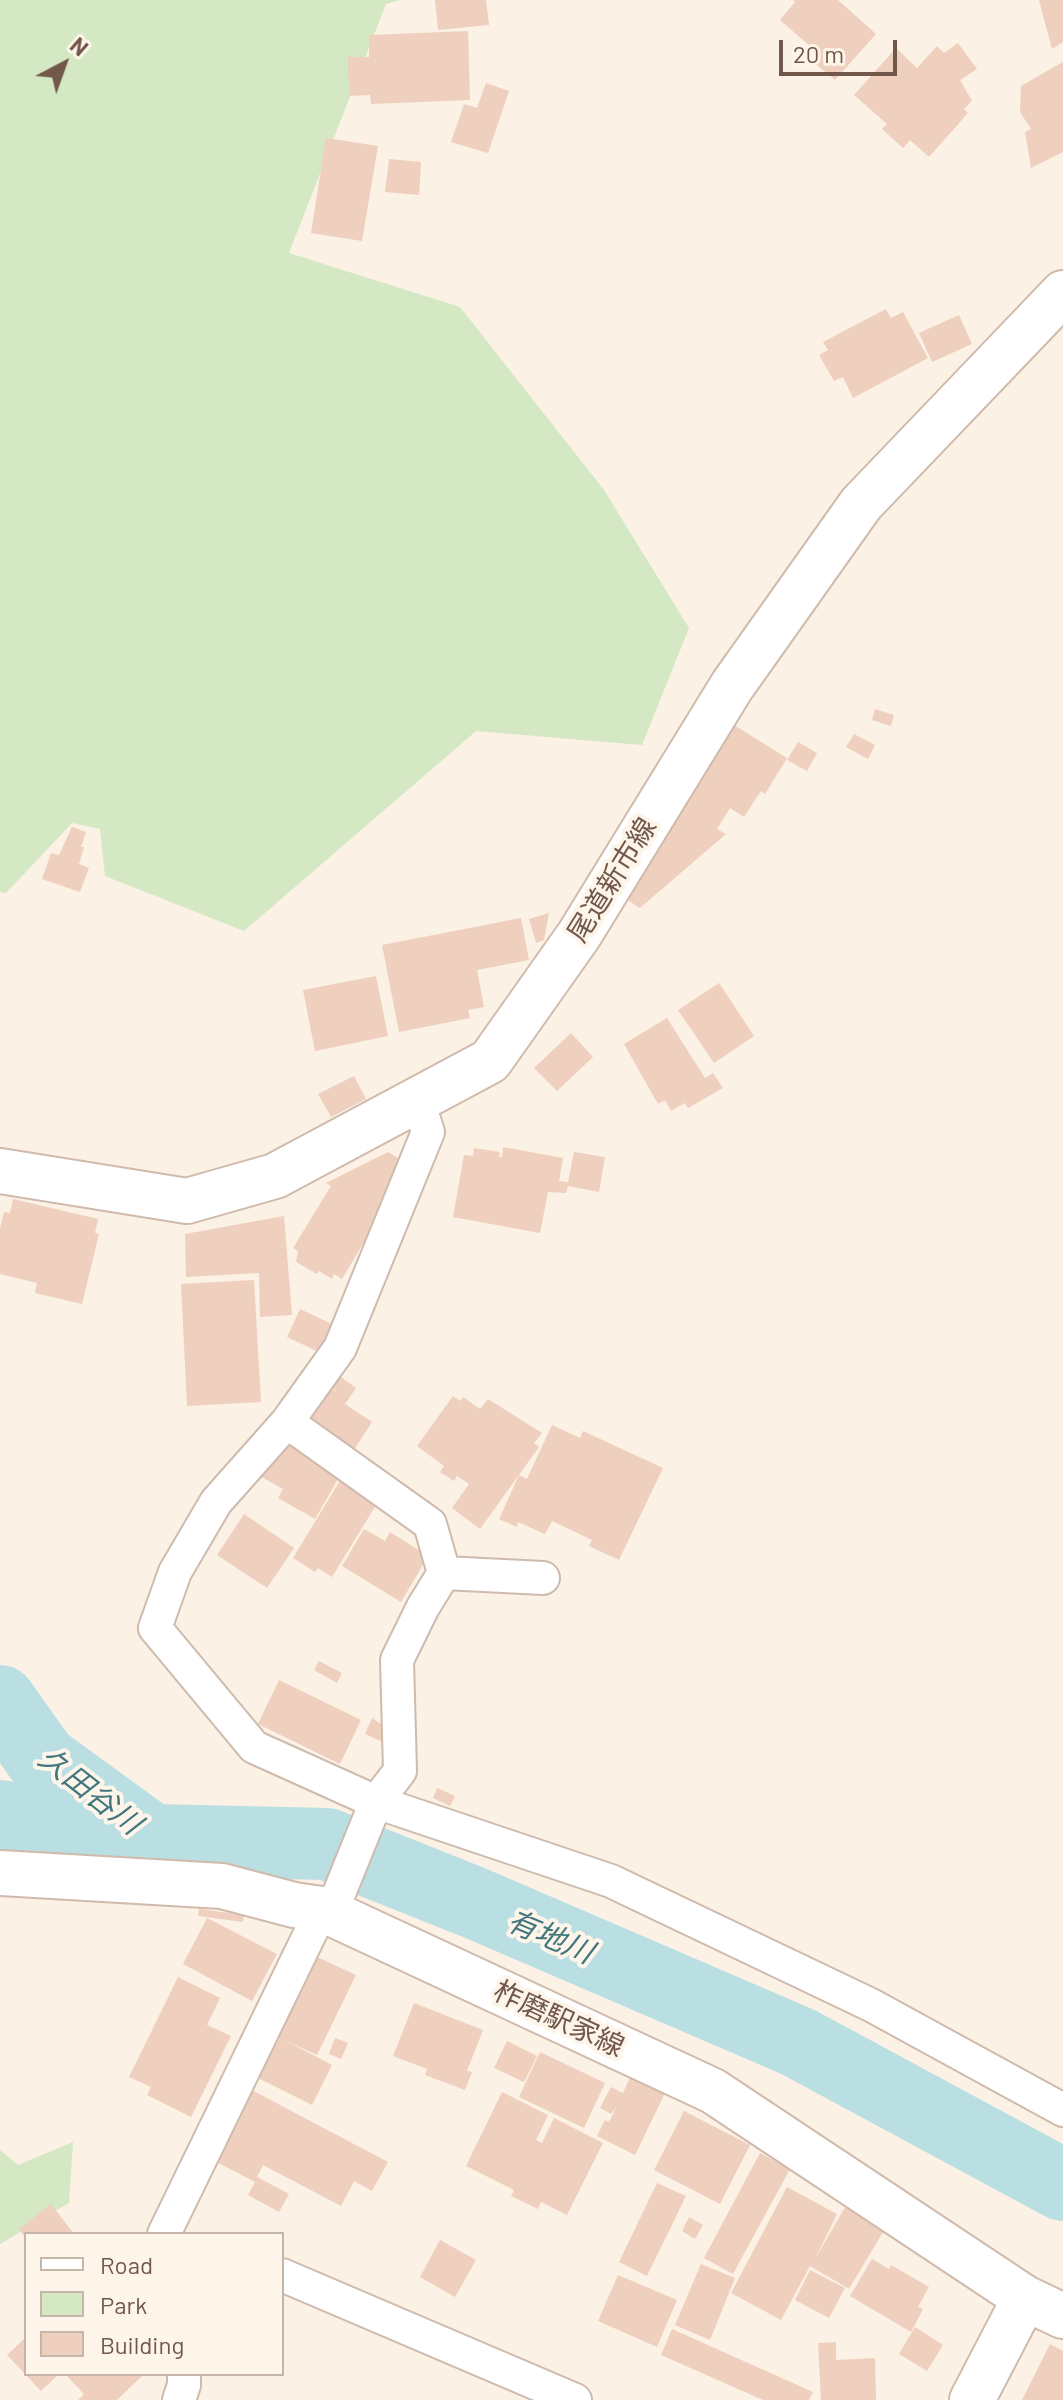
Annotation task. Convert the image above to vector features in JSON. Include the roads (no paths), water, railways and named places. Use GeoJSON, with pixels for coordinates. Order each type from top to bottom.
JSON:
{"type":"FeatureCollection","features":[{"type":"Feature","properties":{"kind":"main road","name":"尾道新市線"},"geometry":{"type":"LineString","coordinates":[[0,1171],[187,1201],[275,1176],[490,1061],[579,935],[732,686],[861,504],[1055,309]]}},
{"type":"Feature","properties":{"kind":"main road","name":"柞磨駅家線"},"geometry":{"type":"LineString","coordinates":[[0,1873],[222,1886],[294,1905],[330,1902],[713,2091],[1044,2307]]}},
{"type":"Feature","properties":{"kind":"main road"},"geometry":{"type":"LineString","coordinates":[[972,2400],[1044,2307]]}},
{"type":"Feature","properties":{"kind":"street"},"geometry":{"type":"LineString","coordinates":[[418,1101],[428,1132],[340,1348],[287,1422],[216,1502],[175,1572],[155,1628],[254,1747],[376,1802],[611,1881],[871,2005],[1063,2110]]}},
{"type":"Feature","properties":{"kind":"street"},"geometry":{"type":"LineString","coordinates":[[172,2231],[376,1802],[400,1771],[397,1660],[444,1573],[430,1524],[287,1422]]}},
{"type":"Feature","properties":{"kind":"street"},"geometry":{"type":"LineString","coordinates":[[444,1573],[543,1578]]}},
{"type":"Feature","properties":{"kind":"street"},"geometry":{"type":"LineString","coordinates":[[284,2276],[575,2400]]}},
{"type":"Feature","properties":{"kind":"street"},"geometry":{"type":"LineString","coordinates":[[179,2400],[184,2376]]}},
{"type":"Feature","properties":{"kind":"waterway","name":"久田谷川"},"geometry":{"type":"LineString","coordinates":[[0,1701],[42,1760],[141,1832]]}},
{"type":"Feature","properties":{"kind":"waterway","name":"有地川"},"geometry":{"type":"LineString","coordinates":[[0,1816],[154,1840],[327,1844],[475,1903],[798,2042],[1063,2185]]}}]}
